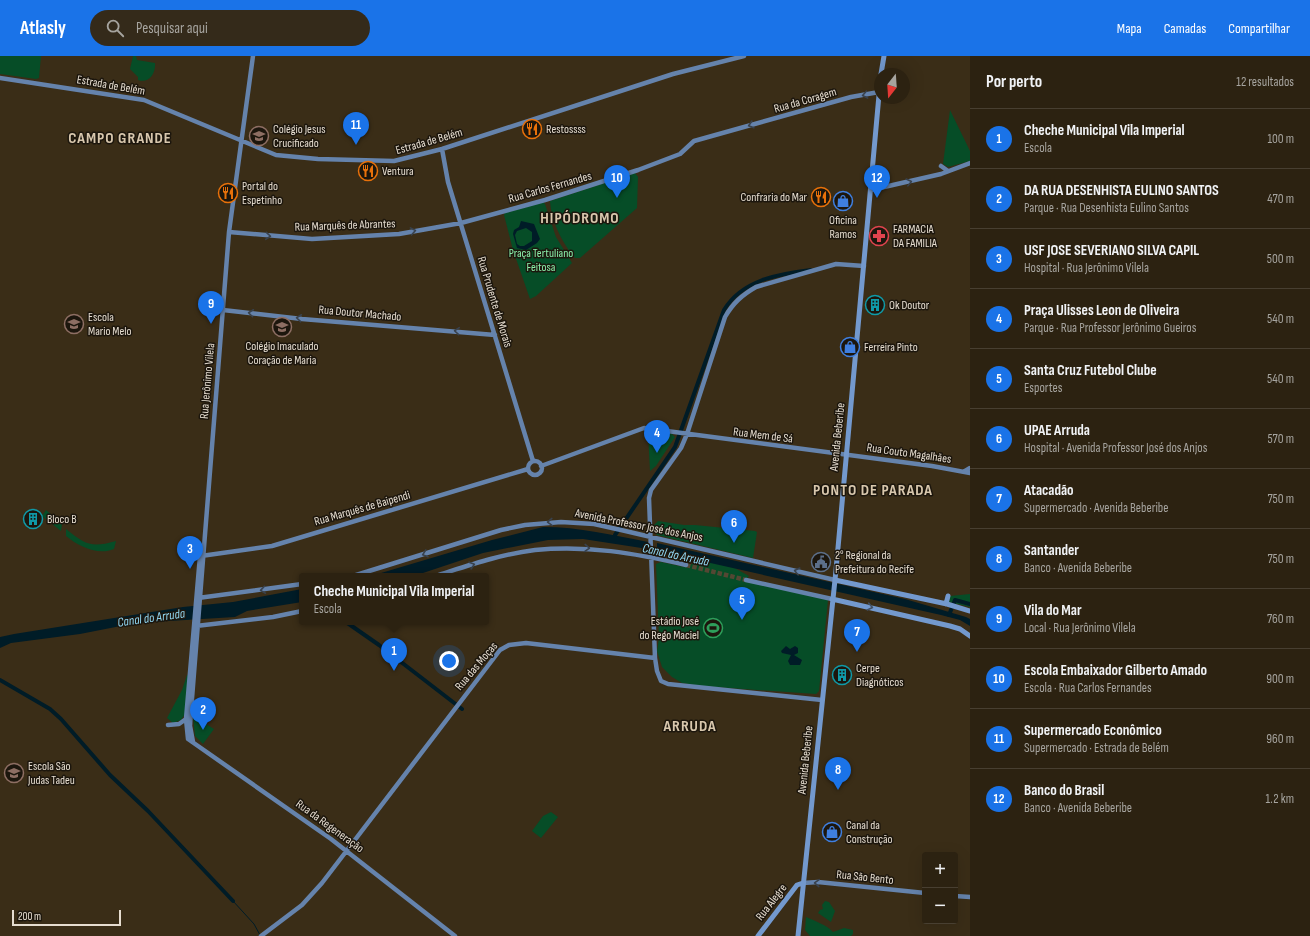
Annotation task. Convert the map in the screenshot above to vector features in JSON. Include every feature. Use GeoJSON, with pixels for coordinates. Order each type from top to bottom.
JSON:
{"type":"FeatureCollection","features":[{"type":"Feature","properties":{"kind":"main road"},"geometry":{"type":"LineString","coordinates":[[882,68],[884,57]]}},
{"type":"Feature","properties":{"kind":"main road","name":"Avenida Beberibe"},"geometry":{"type":"LineString","coordinates":[[798,936],[834,581],[878,104]]}},
{"type":"Feature","properties":{"kind":"main road","name":"Avenida Professor José dos Anjos"},"geometry":{"type":"LineString","coordinates":[[834,581],[947,604],[969,610]]}},
{"type":"Feature","properties":{"kind":"main road"},"geometry":{"type":"LineString","coordinates":[[832,596],[950,626],[960,629],[970,636]]}},
{"type":"Feature","properties":{"kind":"main road"},"geometry":{"type":"LineString","coordinates":[[947,604],[948,596]]}},
{"type":"Feature","properties":{"kind":"main road","name":"Rua Alegre"},"geometry":{"type":"LineString","coordinates":[[758,936],[797,885],[803,883]]}},
{"type":"Feature","properties":{"kind":"street","name":"Rua Jerônimo Vilela"},"geometry":{"type":"LineString","coordinates":[[196,624],[229,232],[253,56]]}},
{"type":"Feature","properties":{"kind":"street","name":"Estrada de Belém"},"geometry":{"type":"LineString","coordinates":[[0,78],[136,98],[174,111],[276,155],[318,159],[394,161],[442,149],[673,74],[744,56]]}},
{"type":"Feature","properties":{"kind":"street","name":"Rua da Coragem"},"geometry":{"type":"LineString","coordinates":[[687,147],[694,141],[874,93]]}},
{"type":"Feature","properties":{"kind":"street","name":"Rua Carlos Fernandes"},"geometry":{"type":"LineString","coordinates":[[461,223],[545,200],[638,170],[675,156],[687,147]]}},
{"type":"Feature","properties":{"kind":"street","name":"Rua Prudente de Morais"},"geometry":{"type":"LineString","coordinates":[[442,149],[448,182],[533,461]]}},
{"type":"Feature","properties":{"kind":"street"},"geometry":{"type":"LineString","coordinates":[[871,190],[948,171],[970,163]]}},
{"type":"Feature","properties":{"kind":"street"},"geometry":{"type":"LineString","coordinates":[[941,166],[948,171]]}},
{"type":"Feature","properties":{"kind":"street","name":"Rua Marquês de Abrantes"},"geometry":{"type":"LineString","coordinates":[[229,232],[312,239],[399,234],[461,223]]}},
{"type":"Feature","properties":{"kind":"street"},"geometry":{"type":"LineString","coordinates":[[822,700],[664,683],[661,681],[657,671],[655,658],[650,496],[681,448],[681,433],[725,317],[736,301],[745,293],[756,287],[836,264],[864,266]]}},
{"type":"Feature","properties":{"kind":"street","name":"Rua Doutor Machado"},"geometry":{"type":"LineString","coordinates":[[223,310],[495,335]]}},
{"type":"Feature","properties":{"kind":"street"},"geometry":{"type":"LineString","coordinates":[[541,466],[644,428],[681,433]]}},
{"type":"Feature","properties":{"kind":"street","name":"Rua Mem de Sá"},"geometry":{"type":"LineString","coordinates":[[681,433],[846,455]]}},
{"type":"Feature","properties":{"kind":"street","name":"Rua Couto Magalhães"},"geometry":{"type":"LineString","coordinates":[[846,455],[967,472]]}},
{"type":"Feature","properties":{"kind":"street"},"geometry":{"type":"LineString","coordinates":[[533,461],[539,462],[541,466],[540,472],[535,474],[532,474],[528,469],[529,463],[533,461]]}},
{"type":"Feature","properties":{"kind":"street"},"geometry":{"type":"LineString","coordinates":[[967,472],[970,468]]}},
{"type":"Feature","properties":{"kind":"street","name":"Rua Marquês de Baipendi"},"geometry":{"type":"LineString","coordinates":[[202,554],[272,546],[528,469]]}},
{"type":"Feature","properties":{"kind":"street","name":"Avenida Professor José dos Anjos"},"geometry":{"type":"LineString","coordinates":[[363,573],[501,530],[525,525],[561,522],[619,529],[834,581]]}},
{"type":"Feature","properties":{"kind":"street"},"geometry":{"type":"LineString","coordinates":[[445,573],[504,556],[534,550],[574,548],[607,549],[652,555],[686,565]]}},
{"type":"Feature","properties":{"kind":"street"},"geometry":{"type":"LineString","coordinates":[[746,580],[832,596]]}},
{"type":"Feature","properties":{"kind":"street"},"geometry":{"type":"LineString","coordinates":[[198,600],[299,584]]}},
{"type":"Feature","properties":{"kind":"street"},"geometry":{"type":"LineString","coordinates":[[196,624],[273,617],[299,611]]}},
{"type":"Feature","properties":{"kind":"street"},"geometry":{"type":"LineString","coordinates":[[168,725],[179,724],[186,720],[196,624]]}},
{"type":"Feature","properties":{"kind":"street"},"geometry":{"type":"LineString","coordinates":[[193,742],[190,726],[196,624]]}},
{"type":"Feature","properties":{"kind":"street","name":"Rua das Moças"},"geometry":{"type":"LineString","coordinates":[[260,936],[302,905],[348,851],[500,650],[513,644],[526,643],[655,658]]}},
{"type":"Feature","properties":{"kind":"street","name":"Rua da Regeneração"},"geometry":{"type":"LineString","coordinates":[[186,720],[188,739],[348,851],[455,936]]}},
{"type":"Feature","properties":{"kind":"street","name":"Rua São Bento"},"geometry":{"type":"LineString","coordinates":[[803,883],[818,882],[922,893]]}},
{"type":"Feature","properties":{"kind":"street"},"geometry":{"type":"LineString","coordinates":[[958,896],[970,897]]}},
{"type":"Feature","properties":{"kind":"green space"},"geometry":{"type":"Polygon","coordinates":[[[0,56],[41,56],[39,78],[36,79],[0,74],[0,56]]]}},
{"type":"Feature","properties":{"kind":"green space"},"geometry":{"type":"Polygon","coordinates":[[[133,56],[136,56],[137,60],[155,63],[151,77],[142,81],[138,80],[138,77],[130,69],[133,56]]]}},
{"type":"Feature","properties":{"kind":"green space"},"geometry":{"type":"Polygon","coordinates":[[[950,110],[970,151],[970,161],[948,167],[943,164],[950,110]]]}},
{"type":"Feature","properties":{"kind":"green space","name":"Praça Tertuliano Feitosa"},"geometry":{"type":"Polygon","coordinates":[[[635,173],[638,177],[637,208],[580,258],[575,258],[566,246],[558,231],[552,216],[550,201],[635,173]]]}},
{"type":"Feature","properties":{"kind":"green space","name":"Praça Tertuliano Feitosa"},"geometry":{"type":"Polygon","coordinates":[[[543,202],[556,237],[572,263],[536,296],[530,299],[513,250],[504,215],[505,213],[543,202]]]}},
{"type":"Feature","properties":{"kind":"green space"},"geometry":{"type":"Polygon","coordinates":[[[651,431],[672,434],[675,437],[656,466],[650,471],[648,433],[651,431]]]}},
{"type":"Feature","properties":{"kind":"green space"},"geometry":{"type":"Polygon","coordinates":[[[46,510],[62,524],[61,531],[42,516],[46,510]]]}},
{"type":"Feature","properties":{"kind":"green space"},"geometry":{"type":"Polygon","coordinates":[[[658,521],[684,525],[755,531],[757,532],[753,558],[657,535],[654,532],[653,526],[658,521]]]}},
{"type":"Feature","properties":{"kind":"green space"},"geometry":{"type":"Polygon","coordinates":[[[66,529],[79,539],[89,544],[100,544],[116,541],[114,549],[108,551],[95,551],[88,549],[66,536],[66,529]]]}},
{"type":"Feature","properties":{"kind":"green space"},"geometry":{"type":"Polygon","coordinates":[[[703,560],[731,566],[749,576],[745,581],[828,600],[819,691],[816,694],[701,686],[682,683],[672,677],[662,667],[657,651],[659,638],[656,564],[661,562],[684,567],[703,560]]]}},
{"type":"Feature","properties":{"kind":"green space"},"geometry":{"type":"Polygon","coordinates":[[[970,594],[970,607],[949,602],[950,596],[970,594]]]}},
{"type":"Feature","properties":{"kind":"green space"},"geometry":{"type":"Polygon","coordinates":[[[187,675],[189,675],[185,714],[181,720],[173,723],[167,718],[182,690],[187,675]]]}},
{"type":"Feature","properties":{"kind":"green space"},"geometry":{"type":"Polygon","coordinates":[[[193,716],[214,729],[203,744],[195,736],[193,716]]]}},
{"type":"Feature","properties":{"kind":"green space"},"geometry":{"type":"Polygon","coordinates":[[[551,812],[558,817],[541,838],[532,831],[543,816],[551,812]]]}},
{"type":"Feature","properties":{"kind":"green space"},"geometry":{"type":"Polygon","coordinates":[[[825,901],[829,902],[835,911],[831,922],[818,913],[823,909],[822,905],[825,901]]]}},
{"type":"Feature","properties":{"kind":"green space"},"geometry":{"type":"Polygon","coordinates":[[[806,917],[824,925],[833,932],[844,928],[853,930],[853,934],[851,936],[810,936],[805,930],[806,917]]]}},
{"type":"Feature","properties":{"kind":"water"},"geometry":{"type":"Polygon","coordinates":[[[521,221],[534,224],[540,239],[537,243],[526,250],[517,248],[513,234],[514,230],[519,227],[521,221]],[[526,228],[517,231],[515,235],[517,244],[524,246],[532,241],[532,232],[526,228]]]}},
{"type":"Feature","properties":{"kind":"water"},"geometry":{"type":"Polygon","coordinates":[[[543,527],[557,527],[609,534],[648,542],[648,549],[583,539],[548,540],[483,553],[423,573],[381,573],[492,540],[543,527]]]}},
{"type":"Feature","properties":{"kind":"water","name":"Canal do Arruda"},"geometry":{"type":"Polygon","coordinates":[[[657,543],[905,599],[966,617],[970,619],[970,626],[960,620],[941,615],[657,551],[657,543]]]}},
{"type":"Feature","properties":{"kind":"water","name":"Canal do Arruda"},"geometry":{"type":"Polygon","coordinates":[[[299,590],[299,602],[247,611],[235,617],[136,623],[80,634],[11,643],[0,648],[0,637],[14,634],[183,607],[233,602],[299,590]]]}},
{"type":"Feature","properties":{"kind":"water"},"geometry":{"type":"Polygon","coordinates":[[[786,646],[790,649],[795,646],[798,648],[798,653],[794,655],[802,660],[800,665],[790,665],[788,661],[791,655],[782,653],[781,651],[786,646]]]}},
{"type":"Feature","properties":{"kind":"waterway"},"geometry":{"type":"LineString","coordinates":[[615,535],[675,447],[724,310],[732,300],[751,285],[762,280],[811,270]]}},
{"type":"Feature","properties":{"kind":"waterway"},"geometry":{"type":"LineString","coordinates":[[949,615],[955,600],[970,604]]}},
{"type":"Feature","properties":{"kind":"waterway"},"geometry":{"type":"LineString","coordinates":[[350,625],[379,645],[462,709]]}},
{"type":"Feature","properties":{"kind":"waterway"},"geometry":{"type":"LineString","coordinates":[[0,680],[50,709],[61,719],[110,775],[148,811],[233,901]]}},
{"type":"Feature","properties":{"kind":"waterway"},"geometry":{"type":"LineString","coordinates":[[233,901],[254,924],[260,935]]}},
{"type":"Feature","properties":{"kind":"tunnel"},"geometry":{"type":"LineString","coordinates":[[686,565],[746,580]]}},
{"type":"Feature","properties":{"kind":"place","name":"Restossss"},"geometry":{"type":"Point","coordinates":[532,129]}},
{"type":"Feature","properties":{"kind":"place","name":"Colégio Jesus Crucificado"},"geometry":{"type":"Point","coordinates":[259,136]}},
{"type":"Feature","properties":{"kind":"place","name":"Supermercado Econômico"},"geometry":{"type":"Point","coordinates":[356,145]}},
{"type":"Feature","properties":{"kind":"place","name":"Ventura"},"geometry":{"type":"Point","coordinates":[368,171]}},
{"type":"Feature","properties":{"kind":"place","name":"Portal do Espetinho"},"geometry":{"type":"Point","coordinates":[228,193]}},
{"type":"Feature","properties":{"kind":"place","name":"Confraria do Mar"},"geometry":{"type":"Point","coordinates":[821,197]}},
{"type":"Feature","properties":{"kind":"place","name":"Escola Embaixador Gilberto Amado"},"geometry":{"type":"Point","coordinates":[617,198]}},
{"type":"Feature","properties":{"kind":"place","name":"Banco do Brasil"},"geometry":{"type":"Point","coordinates":[877,198]}},
{"type":"Feature","properties":{"kind":"place","name":"Oficina Ramos"},"geometry":{"type":"Point","coordinates":[843,201]}},
{"type":"Feature","properties":{"kind":"place","name":"FARMACIA DA FAMILIA"},"geometry":{"type":"Point","coordinates":[879,236]}},
{"type":"Feature","properties":{"kind":"place","name":"Ok Doutor"},"geometry":{"type":"Point","coordinates":[875,305]}},
{"type":"Feature","properties":{"kind":"place","name":"Escola Mario Melo"},"geometry":{"type":"Point","coordinates":[74,324]}},
{"type":"Feature","properties":{"kind":"place","name":"Vila do Mar"},"geometry":{"type":"Point","coordinates":[211,324]}},
{"type":"Feature","properties":{"kind":"place","name":"Colégio Imaculado Coração de Maria"},"geometry":{"type":"Point","coordinates":[282,327]}},
{"type":"Feature","properties":{"kind":"place","name":"Ferreira Pinto"},"geometry":{"type":"Point","coordinates":[850,347]}},
{"type":"Feature","properties":{"kind":"place","name":"Praça Ulisses Leon de Oliveira"},"geometry":{"type":"Point","coordinates":[657,453]}},
{"type":"Feature","properties":{"kind":"place","name":"Bloco B"},"geometry":{"type":"Point","coordinates":[33,519]}},
{"type":"Feature","properties":{"kind":"place","name":"UPAE Arruda"},"geometry":{"type":"Point","coordinates":[734,543]}},
{"type":"Feature","properties":{"kind":"place","name":"2° Regional da Prefeitura do Recife"},"geometry":{"type":"Point","coordinates":[821,562]}},
{"type":"Feature","properties":{"kind":"place","name":"USF JOSE SEVERIANO SILVA CAPIL"},"geometry":{"type":"Point","coordinates":[190,569]}},
{"type":"Feature","properties":{"kind":"place","name":"Santa Cruz Futebol Clube"},"geometry":{"type":"Point","coordinates":[742,620]}},
{"type":"Feature","properties":{"kind":"place","name":"Estádio José do Rego Maciel"},"geometry":{"type":"Point","coordinates":[713,628]}},
{"type":"Feature","properties":{"kind":"place","name":"Atacadão"},"geometry":{"type":"Point","coordinates":[857,652]}},
{"type":"Feature","properties":{"kind":"place","name":"Cheche Municipal Vila Imperial"},"geometry":{"type":"Point","coordinates":[394,671]}},
{"type":"Feature","properties":{"kind":"place","name":"Cerpe Diagnóticos"},"geometry":{"type":"Point","coordinates":[842,675]}},
{"type":"Feature","properties":{"kind":"place","name":"DA RUA DESENHISTA EULINO SANTOS"},"geometry":{"type":"Point","coordinates":[203,730]}},
{"type":"Feature","properties":{"kind":"place","name":"Escola São Judas Tadeu"},"geometry":{"type":"Point","coordinates":[14,773]}},
{"type":"Feature","properties":{"kind":"place","name":"Santander"},"geometry":{"type":"Point","coordinates":[838,790]}},
{"type":"Feature","properties":{"kind":"place","name":"Canal da Construção"},"geometry":{"type":"Point","coordinates":[832,832]}},
{"type":"Feature","properties":{"kind":"district","name":"CAMPO GRANDE"},"geometry":{"type":"Point","coordinates":[120,137]}},
{"type":"Feature","properties":{"kind":"district","name":"HIPÓDROMO"},"geometry":{"type":"Point","coordinates":[580,217]}},
{"type":"Feature","properties":{"kind":"district","name":"PONTO DE PARADA"},"geometry":{"type":"Point","coordinates":[873,489]}},
{"type":"Feature","properties":{"kind":"district","name":"ARRUDA"},"geometry":{"type":"Point","coordinates":[690,725]}}]}
